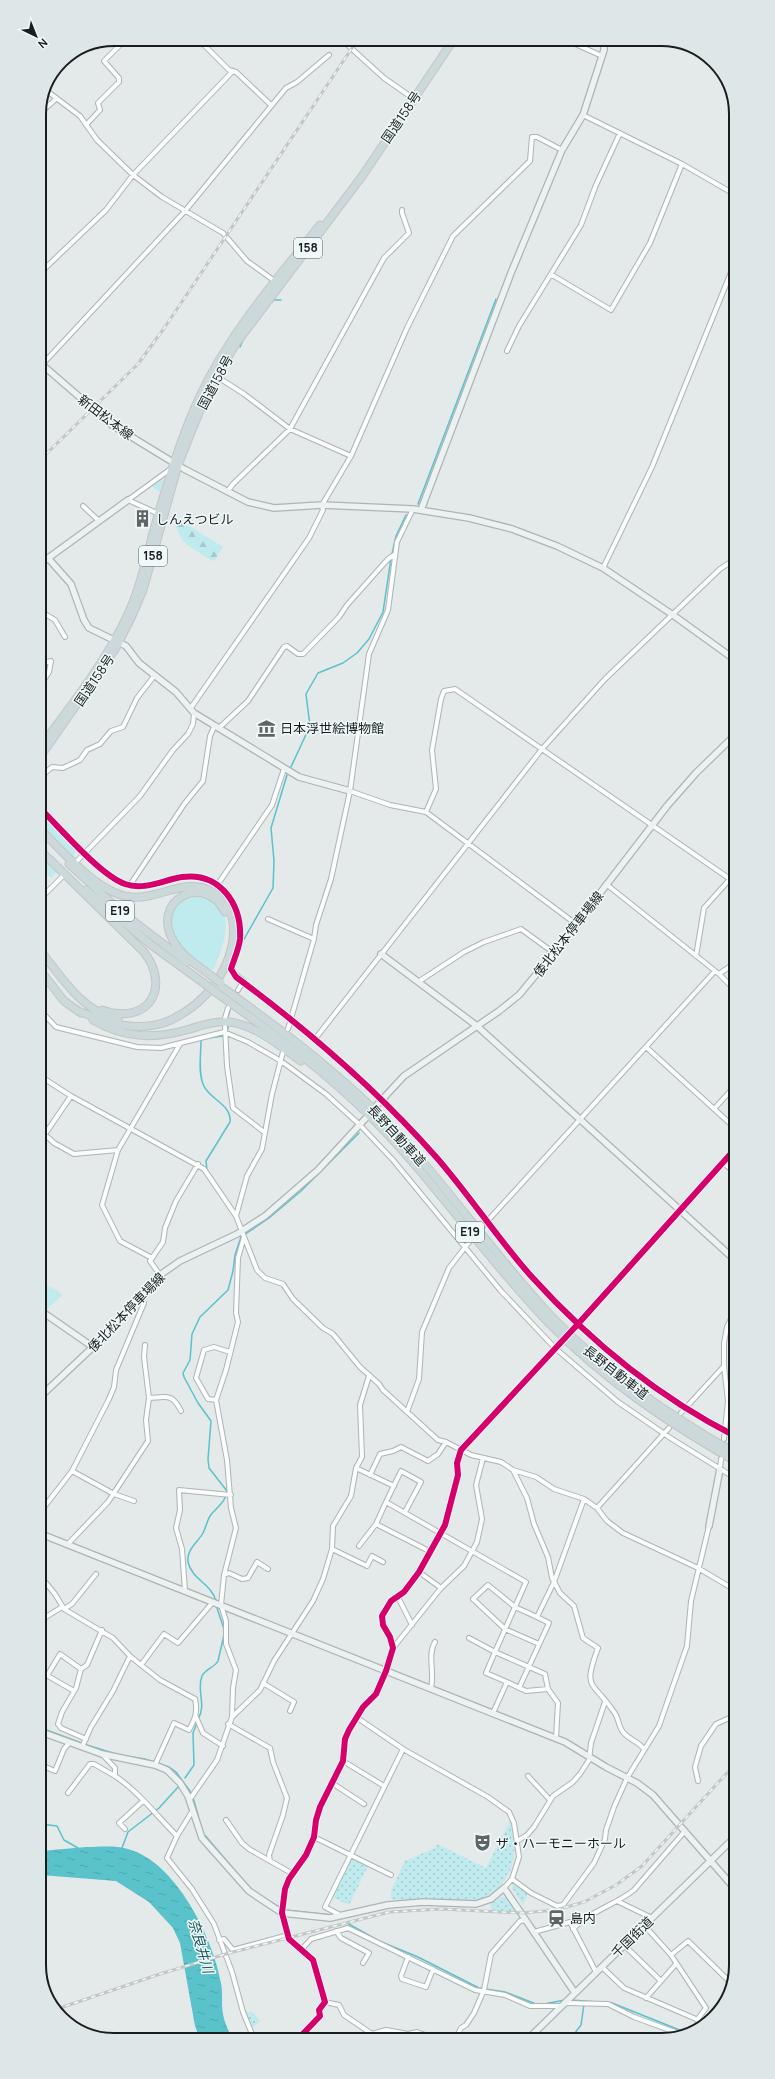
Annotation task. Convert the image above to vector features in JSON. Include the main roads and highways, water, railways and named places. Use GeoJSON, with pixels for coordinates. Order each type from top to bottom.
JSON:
{"type":"FeatureCollection","features":[{"type":"Feature","properties":{"kind":"highway","name":"国道158号"},"geometry":{"type":"LineString","coordinates":[[412,97],[444,46]]}},
{"type":"Feature","properties":{"kind":"highway","name":"国道158号"},"geometry":{"type":"LineString","coordinates":[[46,740],[117,642],[138,588],[158,514],[188,422],[239,329],[278,283],[449,46]]}},
{"type":"Feature","properties":{"kind":"highway","name":"国道158号"},"geometry":{"type":"LineString","coordinates":[[46,748],[117,642],[143,590],[174,465]]}},
{"type":"Feature","properties":{"kind":"highway"},"geometry":{"type":"LineString","coordinates":[[46,835],[87,874],[113,892],[139,898],[183,887],[199,887],[213,892],[223,901],[232,919],[234,935],[231,951],[220,976],[202,999],[178,1016],[154,1025],[130,1027],[110,1023],[78,1011]]}},
{"type":"Feature","properties":{"kind":"highway","name":"長野自動車道"},"geometry":{"type":"LineString","coordinates":[[46,839],[80,874],[124,914],[207,979]]}},
{"type":"Feature","properties":{"kind":"highway","name":"長野自動車道"},"geometry":{"type":"LineString","coordinates":[[46,851],[119,920],[276,1026],[331,1070],[384,1119],[422,1161],[532,1295],[587,1350],[650,1400],[729,1449]]}},
{"type":"Feature","properties":{"kind":"highway"},"geometry":{"type":"LineString","coordinates":[[46,856],[144,952],[154,970],[156,982],[155,993],[149,1003],[140,1011],[128,1014],[115,1014],[102,1010],[81,999]]}},
{"type":"Feature","properties":{"kind":"highway"},"geometry":{"type":"LineString","coordinates":[[46,958],[73,993],[110,1018],[138,1023],[168,1016],[183,1008],[198,996],[210,983],[220,966],[228,941],[229,926],[224,910],[213,898],[204,893],[188,893],[179,897],[170,907],[168,916],[169,930],[181,951],[207,979]]}},
{"type":"Feature","properties":{"kind":"highway"},"geometry":{"type":"LineString","coordinates":[[46,978],[64,1000],[78,1011],[108,1028],[140,1036],[166,1036],[219,1022],[242,1025],[255,1030],[287,1050],[356,1102]]}},
{"type":"Feature","properties":{"kind":"highway","name":"長野自動車道"},"geometry":{"type":"LineString","coordinates":[[218,986],[308,1060],[356,1102],[416,1166],[518,1290],[566,1340],[611,1380],[646,1406],[729,1457]]}},
{"type":"Feature","properties":{"kind":"water","name":"奈良井川"},"geometry":{"type":"Polygon","coordinates":[[[86,1847],[123,1848],[145,1857],[162,1869],[190,1904],[210,1945],[221,1983],[222,2006],[225,2023],[229,2033],[198,2033],[195,2026],[180,1943],[173,1928],[149,1902],[116,1881],[46,1875],[46,1851],[86,1847]]]}},
{"type":"Feature","properties":{"kind":"waterway"},"geometry":{"type":"LineString","coordinates":[[418,504],[496,299]]}},
{"type":"Feature","properties":{"kind":"waterway"},"geometry":{"type":"LineString","coordinates":[[272,302],[273,300],[281,300]]}},
{"type":"Feature","properties":{"kind":"waterway"},"geometry":{"type":"LineString","coordinates":[[240,347],[244,338]]}},
{"type":"Feature","properties":{"kind":"waterway"},"geometry":{"type":"LineString","coordinates":[[392,554],[396,536],[406,515]]}},
{"type":"Feature","properties":{"kind":"waterway"},"geometry":{"type":"LineString","coordinates":[[290,769],[310,726],[306,694],[318,673],[343,663],[357,653],[369,639],[383,612],[391,558]]}},
{"type":"Feature","properties":{"kind":"waterway"},"geometry":{"type":"LineString","coordinates":[[246,980],[234,970],[243,941],[273,888],[274,861],[271,828],[287,775]]}},
{"type":"Feature","properties":{"kind":"waterway"},"geometry":{"type":"LineString","coordinates":[[240,991],[242,987]]}},
{"type":"Feature","properties":{"kind":"waterway"},"geometry":{"type":"LineString","coordinates":[[228,1017],[230,1010]]}},
{"type":"Feature","properties":{"kind":"waterway"},"geometry":{"type":"LineString","coordinates":[[208,1038],[223,1036]]}},
{"type":"Feature","properties":{"kind":"waterway"},"geometry":{"type":"LineString","coordinates":[[205,1039],[201,1040],[201,1079],[206,1089],[224,1106],[230,1116],[230,1122],[206,1161],[207,1170],[223,1194]]}},
{"type":"Feature","properties":{"kind":"waterway"},"geometry":{"type":"LineString","coordinates":[[216,1601],[210,1590],[193,1573],[188,1562],[191,1550],[203,1533],[210,1516],[224,1499],[227,1491],[209,1468],[208,1459],[211,1421],[198,1403],[183,1373],[190,1360],[192,1334],[200,1317],[228,1290],[235,1255],[241,1237],[269,1218],[301,1191],[359,1133]]}},
{"type":"Feature","properties":{"kind":"waterway"},"geometry":{"type":"LineString","coordinates":[[216,1605],[224,1629]]}},
{"type":"Feature","properties":{"kind":"waterway"},"geometry":{"type":"LineString","coordinates":[[198,1719],[202,1708],[200,1681],[206,1671],[218,1661],[224,1635]]}},
{"type":"Feature","properties":{"kind":"waterway"},"geometry":{"type":"LineString","coordinates":[[185,1778],[194,1765],[193,1733],[197,1723]]}},
{"type":"Feature","properties":{"kind":"waterway"},"geometry":{"type":"LineString","coordinates":[[46,1730],[119,1755],[145,1759],[169,1767],[176,1772],[192,1794],[203,1833],[242,1879]]}},
{"type":"Feature","properties":{"kind":"waterway"},"geometry":{"type":"LineString","coordinates":[[122,1848],[128,1832],[159,1808],[179,1786]]}},
{"type":"Feature","properties":{"kind":"waterway"},"geometry":{"type":"LineString","coordinates":[[46,1825],[57,1826],[64,1840],[78,1848]]}},
{"type":"Feature","properties":{"kind":"waterway"},"geometry":{"type":"LineString","coordinates":[[264,1898],[279,1907]]}},
{"type":"Feature","properties":{"kind":"waterway"},"geometry":{"type":"LineString","coordinates":[[285,1910],[332,1915]]}},
{"type":"Feature","properties":{"kind":"waterway"},"geometry":{"type":"LineString","coordinates":[[347,1923],[379,1941],[418,1957],[479,1988],[505,1992],[536,2004]]}},
{"type":"Feature","properties":{"kind":"waterway"},"geometry":{"type":"LineString","coordinates":[[544,2004],[565,2000]]}},
{"type":"Feature","properties":{"kind":"waterway"},"geometry":{"type":"LineString","coordinates":[[571,2000],[612,2003],[680,2030]]}},
{"type":"Feature","properties":{"kind":"waterway"},"geometry":{"type":"LineString","coordinates":[[575,2033],[581,2025],[584,2004]]}},
{"type":"Feature","properties":{"kind":"railway"},"geometry":{"type":"LineString","coordinates":[[46,454],[138,364],[165,327],[353,46]]}},
{"type":"Feature","properties":{"kind":"railway"},"geometry":{"type":"LineString","coordinates":[[61,2008],[160,1974],[229,1953],[389,1912],[441,1909],[522,1913],[556,1910],[584,1902],[616,1885],[642,1866],[729,1771]]}},
{"type":"Feature","properties":{"kind":"place","name":"しんえつビル"},"geometry":{"type":"Point","coordinates":[143,519]}},
{"type":"Feature","properties":{"kind":"place","name":"日本浮世絵博物館"},"geometry":{"type":"Point","coordinates":[267,728]}},
{"type":"Feature","properties":{"kind":"place","name":"ザ・ハーモニーホール"},"geometry":{"type":"Point","coordinates":[483,1843]}},
{"type":"Feature","properties":{"kind":"place","name":"島内"},"geometry":{"type":"Point","coordinates":[557,1918]}}]}
